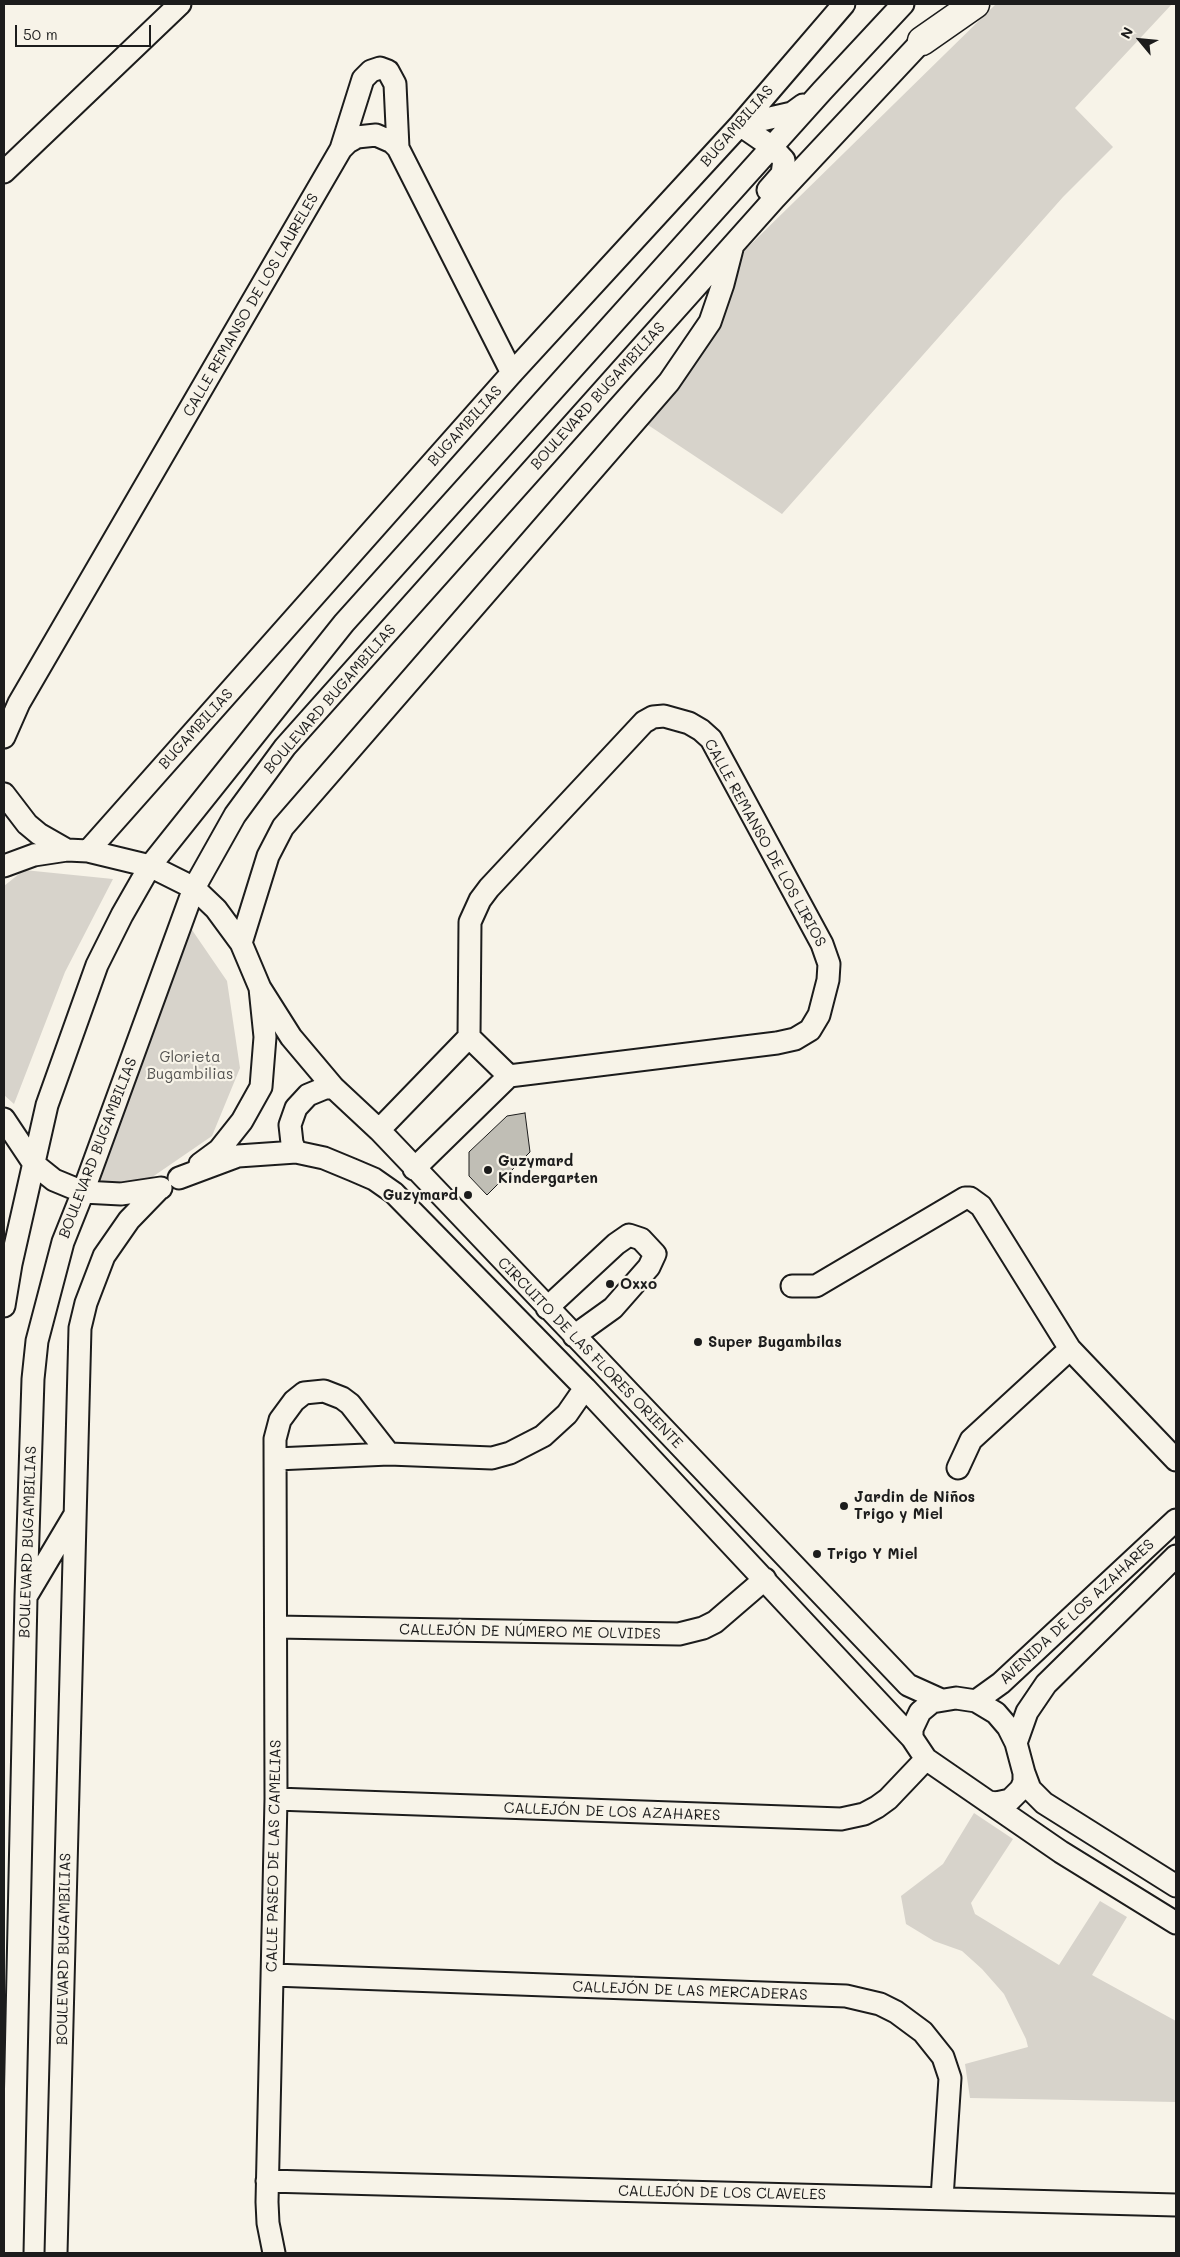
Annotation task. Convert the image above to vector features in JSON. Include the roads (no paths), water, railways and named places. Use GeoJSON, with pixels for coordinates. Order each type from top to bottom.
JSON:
{"type":"FeatureCollection","features":[{"type":"Feature","properties":{"kind":"highway"},"geometry":{"type":"LineString","coordinates":[[922,41],[954,4]]}},
{"type":"Feature","properties":{"kind":"highway"},"geometry":{"type":"LineString","coordinates":[[922,41],[975,4]]}},
{"type":"Feature","properties":{"kind":"street"},"geometry":{"type":"LineString","coordinates":[[6,165],[180,4]]}},
{"type":"Feature","properties":{"kind":"street","name":"BUGAMBILIAS"},"geometry":{"type":"LineString","coordinates":[[78,850],[740,125],[844,4]]}},
{"type":"Feature","properties":{"kind":"street"},"geometry":{"type":"LineString","coordinates":[[4,1306],[47,1105],[97,965],[122,915],[150,866],[344,623],[822,91],[903,4]]}},
{"type":"Feature","properties":{"kind":"street","name":"BOULEVARD BUGAMBILIAS"},"geometry":{"type":"LineString","coordinates":[[12,2253],[26,1597],[33,1379],[37,1341],[63,1242],[194,888],[235,815],[285,747],[738,240],[922,41]]}},
{"type":"Feature","properties":{"kind":"street"},"geometry":{"type":"LineString","coordinates":[[341,149],[364,79],[371,71],[380,68],[388,71],[395,84],[398,148],[512,373]]}},
{"type":"Feature","properties":{"kind":"street"},"geometry":{"type":"LineString","coordinates":[[740,125],[792,114],[822,91]]}},
{"type":"Feature","properties":{"kind":"street"},"geometry":{"type":"LineString","coordinates":[[738,240],[755,208],[784,169],[782,156],[740,125]]}},
{"type":"Feature","properties":{"kind":"street","name":"CALLE REMANSO DE LOS LAURELES"},"geometry":{"type":"LineString","coordinates":[[4,737],[24,694],[341,149],[357,137],[367,135],[384,138],[398,148]]}},
{"type":"Feature","properties":{"kind":"street","name":"BOULEVARD BUGAMBILIAS"},"geometry":{"type":"LineString","coordinates":[[240,943],[268,856],[283,827],[669,382],[710,322],[738,240]]}},
{"type":"Feature","properties":{"kind":"street","name":"CALLE REMANSO DE LOS LIRIOS"},"geometry":{"type":"LineString","coordinates":[[469,1037],[470,922],[480,900],[489,888],[644,722],[653,717],[664,716],[689,723],[701,730],[710,740],[822,944],[829,964],[824,998],[819,1015],[810,1030],[795,1039],[786,1041],[509,1076]]}},
{"type":"Feature","properties":{"kind":"street"},"geometry":{"type":"LineString","coordinates":[[4,794],[27,824],[39,834],[78,850],[150,866],[194,888],[216,909],[240,943],[260,988],[266,1037],[261,1087],[242,1121],[219,1150],[179,1178],[159,1189],[121,1194],[83,1192],[54,1180],[34,1164],[4,1119]]}},
{"type":"Feature","properties":{"kind":"street"},"geometry":{"type":"LineString","coordinates":[[4,866],[34,855],[78,850]]}},
{"type":"Feature","properties":{"kind":"street","name":"CIRCUITO DE LAS FLORES ORIENTE"},"geometry":{"type":"LineString","coordinates":[[260,988],[291,1037],[334,1088],[379,1130],[546,1308],[908,1685],[939,1699]]}},
{"type":"Feature","properties":{"kind":"street"},"geometry":{"type":"LineString","coordinates":[[379,1130],[469,1037],[509,1076],[414,1169]]}},
{"type":"Feature","properties":{"kind":"street"},"geometry":{"type":"LineString","coordinates":[[296,1152],[292,1143],[290,1125],[296,1108],[308,1095],[326,1088],[334,1088]]}},
{"type":"Feature","properties":{"kind":"street","name":"CIRCUITO DE LAS FLORES ORIENTE"},"geometry":{"type":"LineString","coordinates":[[179,1178],[238,1156],[296,1152],[324,1158],[353,1170],[374,1179],[394,1193],[585,1388],[912,1738]]}},
{"type":"Feature","properties":{"kind":"street","name":"BOULEVARD BUGAMBILIAS"},"geometry":{"type":"LineString","coordinates":[[56,2253],[80,1328],[94,1279],[116,1238],[143,1204],[159,1189]]}},
{"type":"Feature","properties":{"kind":"street"},"geometry":{"type":"LineString","coordinates":[[792,1286],[816,1286],[965,1198],[970,1198],[981,1206],[1070,1349],[1176,1460]]}},
{"type":"Feature","properties":{"kind":"street"},"geometry":{"type":"LineString","coordinates":[[546,1308],[616,1244],[629,1236],[641,1239],[655,1254],[650,1267],[613,1308],[574,1336]]}},
{"type":"Feature","properties":{"kind":"street"},"geometry":{"type":"LineString","coordinates":[[958,1468],[972,1440],[1070,1349]]}},
{"type":"Feature","properties":{"kind":"street"},"geometry":{"type":"LineString","coordinates":[[276,1459],[389,1454],[492,1458],[510,1453],[556,1426],[577,1402],[585,1388]]}},
{"type":"Feature","properties":{"kind":"street","name":"CALLE PASEO DE LAS CAMELIAS"},"geometry":{"type":"LineString","coordinates":[[274,2253],[268,2223],[267,2181],[276,1799],[275,1439],[280,1420],[294,1401],[304,1393],[324,1391],[342,1398],[350,1404],[389,1454]]}},
{"type":"Feature","properties":{"kind":"street"},"geometry":{"type":"LineString","coordinates":[[26,1597],[75,1514]]}},
{"type":"Feature","properties":{"kind":"street","name":"AVENIDA DE LOS AZAHARES"},"geometry":{"type":"LineString","coordinates":[[976,1701],[1001,1683],[1176,1520]]}},
{"type":"Feature","properties":{"kind":"street","name":"AVENIDA DE LOS AZAHARES"},"geometry":{"type":"LineString","coordinates":[[1016,1743],[1027,1712],[1046,1684],[1173,1566]]}},
{"type":"Feature","properties":{"kind":"street","name":"CALLEJÓN DE NÚMERO ME OLVIDES"},"geometry":{"type":"LineString","coordinates":[[276,1627],[679,1634],[703,1628],[715,1622],[765,1579]]}},
{"type":"Feature","properties":{"kind":"street"},"geometry":{"type":"LineString","coordinates":[[1176,1886],[1044,1803],[1030,1789],[1016,1743],[1008,1727],[996,1713],[976,1701],[956,1698],[939,1699],[925,1706],[920,1712],[912,1729],[912,1738],[926,1759],[1060,1852],[1176,1923]]}},
{"type":"Feature","properties":{"kind":"street","name":"CALLEJÓN DE LOS AZAHARES"},"geometry":{"type":"LineString","coordinates":[[276,1799],[836,1820],[853,1817],[877,1807],[888,1799],[926,1759]]}},
{"type":"Feature","properties":{"kind":"street"},"geometry":{"type":"LineString","coordinates":[[989,1802],[1004,1802],[1016,1796],[1021,1789],[1024,1774]]}},
{"type":"Feature","properties":{"kind":"street","name":"CALLEJÓN DE LAS MERCADERAS"},"geometry":{"type":"LineString","coordinates":[[273,1975],[846,1996],[880,2004],[896,2012],[923,2032],[943,2057],[950,2078],[942,2198]]}},
{"type":"Feature","properties":{"kind":"street","name":"CALLEJÓN DE LOS CLAVELES"},"geometry":{"type":"LineString","coordinates":[[267,2181],[1176,2205]]}},
{"type":"Feature","properties":{"kind":"place","name":"Guzymard Kindergarten"},"geometry":{"type":"Point","coordinates":[488,1170]}},
{"type":"Feature","properties":{"kind":"place","name":"Guzymard"},"geometry":{"type":"Point","coordinates":[468,1195]}},
{"type":"Feature","properties":{"kind":"place","name":"Oxxo"},"geometry":{"type":"Point","coordinates":[610,1284]}},
{"type":"Feature","properties":{"kind":"place","name":"Super Bugambilas"},"geometry":{"type":"Point","coordinates":[698,1342]}},
{"type":"Feature","properties":{"kind":"place","name":"Jardin de Niños Trigo y Miel"},"geometry":{"type":"Point","coordinates":[844,1506]}},
{"type":"Feature","properties":{"kind":"place","name":"Trigo Y Miel"},"geometry":{"type":"Point","coordinates":[817,1554]}},
{"type":"Feature","properties":{"kind":"park label","name":"Glorieta Bugambilias"},"geometry":{"type":"Point","coordinates":[190,1066]}}]}
